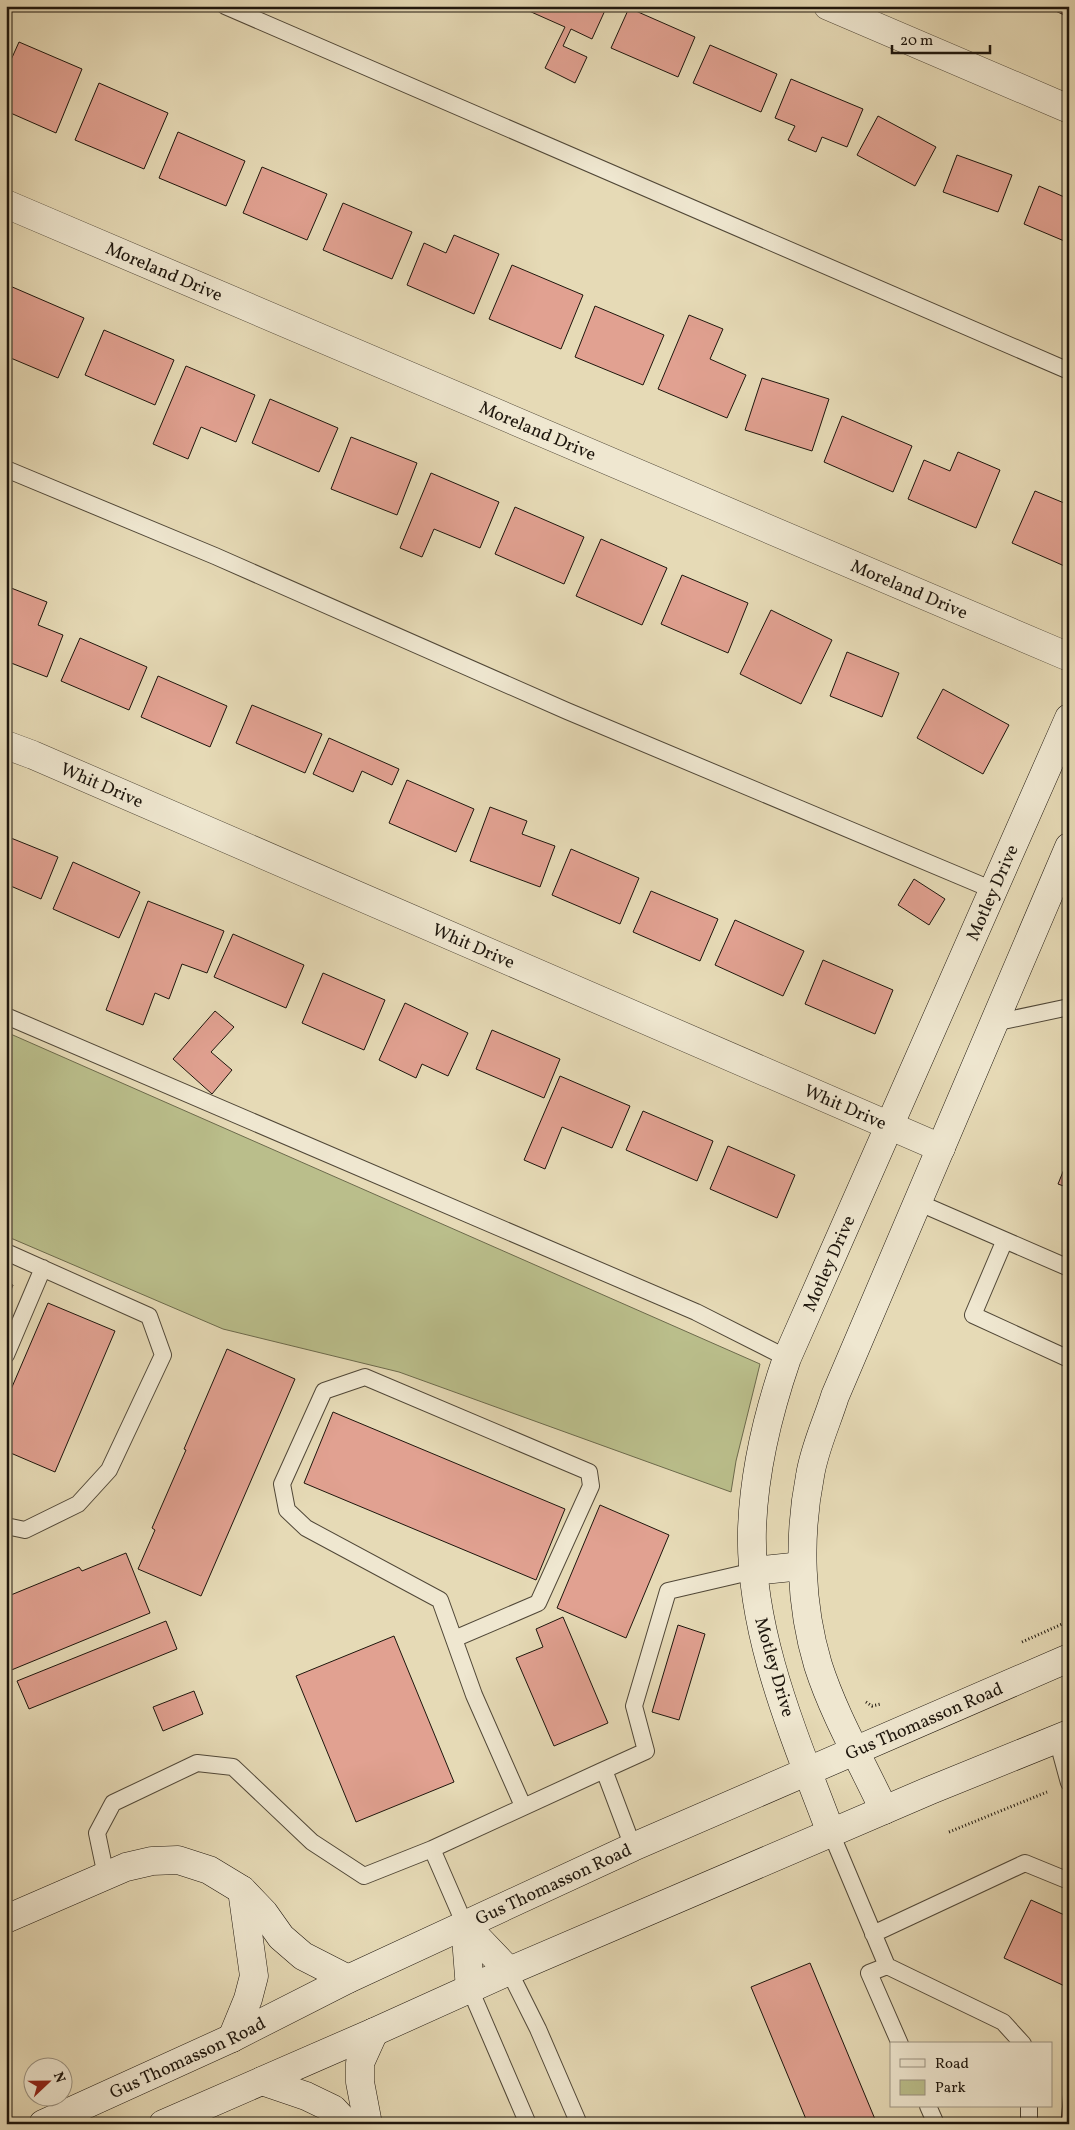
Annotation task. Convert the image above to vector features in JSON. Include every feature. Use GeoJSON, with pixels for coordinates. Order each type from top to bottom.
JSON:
{"type":"FeatureCollection","features":[{"type":"Feature","properties":{"kind":"main road"},"geometry":{"type":"LineString","coordinates":[[828,6],[1069,109]]}},
{"type":"Feature","properties":{"kind":"main road","name":"Moreland Drive"},"geometry":{"type":"LineString","coordinates":[[6,204],[1069,657]]}},
{"type":"Feature","properties":{"kind":"main road","name":"Motley Drive"},"geometry":{"type":"LineString","coordinates":[[831,1833],[778,1686],[766,1642],[754,1571],[752,1530],[757,1476],[773,1398],[787,1358],[1069,718]]}},
{"type":"Feature","properties":{"kind":"main road","name":"Whit Drive"},"geometry":{"type":"LineString","coordinates":[[6,745],[33,754],[941,1148]]}},
{"type":"Feature","properties":{"kind":"main road"},"geometry":{"type":"LineString","coordinates":[[884,1810],[835,1708],[818,1664],[806,1603],[802,1566],[804,1518],[810,1474],[835,1396],[1069,847]]}},
{"type":"Feature","properties":{"kind":"main road"},"geometry":{"type":"LineString","coordinates":[[754,1571],[802,1566]]}},
{"type":"Feature","properties":{"kind":"main road","name":"Gus Thomasson Road"},"geometry":{"type":"LineString","coordinates":[[43,2124],[232,2038],[348,1979],[633,1846],[1069,1658]]}},
{"type":"Feature","properties":{"kind":"main road"},"geometry":{"type":"LineString","coordinates":[[163,2124],[510,1971],[884,1810],[1063,1736]]}},
{"type":"Feature","properties":{"kind":"main road"},"geometry":{"type":"LineString","coordinates":[[8,1915],[126,1867],[152,1861],[178,1860],[209,1870],[242,1890],[264,1913],[281,1937],[303,1956],[348,1979]]}},
{"type":"Feature","properties":{"kind":"main road"},"geometry":{"type":"LineString","coordinates":[[232,2038],[248,1999],[254,1976],[242,1890]]}},
{"type":"Feature","properties":{"kind":"main road"},"geometry":{"type":"LineString","coordinates":[[465,1925],[510,1971]]}},
{"type":"Feature","properties":{"kind":"main road"},"geometry":{"type":"LineString","coordinates":[[465,1925],[470,1989]]}},
{"type":"Feature","properties":{"kind":"main road"},"geometry":{"type":"LineString","coordinates":[[368,2124],[360,2082],[360,2063],[374,2032]]}},
{"type":"Feature","properties":{"kind":"main road"},"geometry":{"type":"LineString","coordinates":[[262,2081],[306,2096],[333,2109],[347,2124]]}},
{"type":"Feature","properties":{"kind":"lane"},"geometry":{"type":"LineString","coordinates":[[225,6],[1069,371]]}},
{"type":"Feature","properties":{"kind":"lane"},"geometry":{"type":"LineString","coordinates":[[6,469],[224,560],[567,711],[993,890]]}},
{"type":"Feature","properties":{"kind":"lane"},"geometry":{"type":"LineString","coordinates":[[994,1023],[1069,1007]]}},
{"type":"Feature","properties":{"kind":"lane"},"geometry":{"type":"LineString","coordinates":[[6,1016],[696,1312],[787,1358]]}},
{"type":"Feature","properties":{"kind":"lane"},"geometry":{"type":"LineString","coordinates":[[917,1202],[1004,1242],[1069,1268]]}},
{"type":"Feature","properties":{"kind":"lane"},"geometry":{"type":"LineString","coordinates":[[1004,1242],[973,1314],[1069,1359]]}},
{"type":"Feature","properties":{"kind":"lane"},"geometry":{"type":"LineString","coordinates":[[6,1252],[149,1316],[163,1355],[109,1470],[78,1504],[25,1530],[6,1526]]}},
{"type":"Feature","properties":{"kind":"lane"},"geometry":{"type":"LineString","coordinates":[[6,1355],[43,1268]]}},
{"type":"Feature","properties":{"kind":"lane"},"geometry":{"type":"LineString","coordinates":[[454,1639],[538,1603],[591,1486],[590,1472],[365,1377],[324,1391],[282,1484],[287,1510],[306,1528],[440,1600],[474,1695],[523,1806]]}},
{"type":"Feature","properties":{"kind":"lane"},"geometry":{"type":"LineString","coordinates":[[106,1876],[97,1833],[113,1803],[197,1763],[233,1767],[312,1842],[364,1876],[432,1849],[646,1751],[634,1706],[668,1591],[754,1571]]}},
{"type":"Feature","properties":{"kind":"lane"},"geometry":{"type":"LineString","coordinates":[[1063,1736],[1069,1783]]}},
{"type":"Feature","properties":{"kind":"lane"},"geometry":{"type":"LineString","coordinates":[[604,1770],[633,1846]]}},
{"type":"Feature","properties":{"kind":"lane"},"geometry":{"type":"LineString","coordinates":[[831,1833],[887,1966],[1003,2022],[1020,2042]]}},
{"type":"Feature","properties":{"kind":"lane"},"geometry":{"type":"LineString","coordinates":[[432,1849],[465,1925]]}},
{"type":"Feature","properties":{"kind":"lane"},"geometry":{"type":"LineString","coordinates":[[873,1934],[1025,1863],[1069,1881]]}},
{"type":"Feature","properties":{"kind":"lane"},"geometry":{"type":"LineString","coordinates":[[887,1966],[869,1974],[899,2042]]}},
{"type":"Feature","properties":{"kind":"lane"},"geometry":{"type":"LineString","coordinates":[[510,1971],[538,2029],[579,2124]]}},
{"type":"Feature","properties":{"kind":"lane"},"geometry":{"type":"LineString","coordinates":[[470,1989],[528,2124]]}},
{"type":"Feature","properties":{"kind":"lane"},"geometry":{"type":"LineString","coordinates":[[929,2108],[936,2124]]}},
{"type":"Feature","properties":{"kind":"lane"},"geometry":{"type":"LineString","coordinates":[[1029,2108],[1029,2124]]}},
{"type":"Feature","properties":{"kind":"path"},"geometry":{"type":"LineString","coordinates":[[1016,1645],[1069,1621]]}},
{"type":"Feature","properties":{"kind":"path"},"geometry":{"type":"LineString","coordinates":[[835,1708],[862,1698],[872,1706],[882,1704]]}},
{"type":"Feature","properties":{"kind":"path"},"geometry":{"type":"LineString","coordinates":[[949,1832],[1069,1783]]}},
{"type":"Feature","properties":{"kind":"green space"},"geometry":{"type":"Polygon","coordinates":[[[6,1032],[760,1364],[736,1461],[731,1492],[399,1372],[223,1329],[6,1236],[6,1032]]]}},
{"type":"Feature","properties":{"kind":"building"},"geometry":{"type":"Polygon","coordinates":[[[531,6],[607,6],[592,39],[571,29],[563,46],[587,57],[575,83],[545,68],[565,27],[529,11],[531,6]]]}},
{"type":"Feature","properties":{"kind":"building"},"geometry":{"type":"Polygon","coordinates":[[[1044,6],[1069,6],[1069,17],[1044,6]]]}},
{"type":"Feature","properties":{"kind":"building"},"geometry":{"type":"Polygon","coordinates":[[[629,8],[695,37],[678,77],[611,48],[629,8]]]}},
{"type":"Feature","properties":{"kind":"building"},"geometry":{"type":"Polygon","coordinates":[[[19,42],[82,69],[56,133],[6,111],[6,71],[19,42]]]}},
{"type":"Feature","properties":{"kind":"building"},"geometry":{"type":"Polygon","coordinates":[[[710,45],[777,74],[761,112],[693,83],[710,45]]]}},
{"type":"Feature","properties":{"kind":"building"},"geometry":{"type":"Polygon","coordinates":[[[791,79],[863,109],[847,147],[822,137],[816,152],[788,140],[795,126],[775,118],[791,79]]]}},
{"type":"Feature","properties":{"kind":"building"},"geometry":{"type":"Polygon","coordinates":[[[99,83],[168,113],[144,169],[75,140],[99,83]]]}},
{"type":"Feature","properties":{"kind":"building"},"geometry":{"type":"Polygon","coordinates":[[[878,116],[936,147],[915,186],[857,155],[878,116]]]}},
{"type":"Feature","properties":{"kind":"building"},"geometry":{"type":"Polygon","coordinates":[[[178,132],[245,161],[226,206],[159,178],[178,132]]]}},
{"type":"Feature","properties":{"kind":"building"},"geometry":{"type":"Polygon","coordinates":[[[957,155],[1012,175],[998,212],[943,192],[957,155]]]}},
{"type":"Feature","properties":{"kind":"building"},"geometry":{"type":"Polygon","coordinates":[[[262,167],[327,194],[307,240],[243,213],[262,167]]]}},
{"type":"Feature","properties":{"kind":"building"},"geometry":{"type":"Polygon","coordinates":[[[1039,186],[1069,199],[1069,243],[1024,224],[1039,186]]]}},
{"type":"Feature","properties":{"kind":"building"},"geometry":{"type":"Polygon","coordinates":[[[343,203],[412,232],[392,279],[323,250],[343,203]]]}},
{"type":"Feature","properties":{"kind":"building"},"geometry":{"type":"Polygon","coordinates":[[[454,235],[499,254],[474,314],[407,285],[424,243],[446,253],[454,235]]]}},
{"type":"Feature","properties":{"kind":"building"},"geometry":{"type":"Polygon","coordinates":[[[512,265],[583,295],[561,349],[489,319],[512,265]]]}},
{"type":"Feature","properties":{"kind":"building"},"geometry":{"type":"Polygon","coordinates":[[[10,286],[84,318],[58,378],[6,356],[6,295],[10,286]]]}},
{"type":"Feature","properties":{"kind":"building"},"geometry":{"type":"Polygon","coordinates":[[[595,306],[664,335],[643,385],[575,357],[595,306]]]}},
{"type":"Feature","properties":{"kind":"building"},"geometry":{"type":"Polygon","coordinates":[[[689,315],[723,329],[710,359],[746,375],[727,418],[658,389],[689,315]]]}},
{"type":"Feature","properties":{"kind":"building"},"geometry":{"type":"Polygon","coordinates":[[[104,330],[174,360],[155,405],[85,375],[104,330]]]}},
{"type":"Feature","properties":{"kind":"building"},"geometry":{"type":"Polygon","coordinates":[[[186,366],[255,395],[236,442],[201,427],[188,459],[153,444],[186,366]]]}},
{"type":"Feature","properties":{"kind":"building"},"geometry":{"type":"Polygon","coordinates":[[[762,378],[829,399],[812,451],[745,430],[762,378]]]}},
{"type":"Feature","properties":{"kind":"building"},"geometry":{"type":"Polygon","coordinates":[[[270,399],[338,428],[319,472],[252,443],[270,399]]]}},
{"type":"Feature","properties":{"kind":"building"},"geometry":{"type":"Polygon","coordinates":[[[842,416],[912,446],[893,492],[824,462],[842,416]]]}},
{"type":"Feature","properties":{"kind":"building"},"geometry":{"type":"Polygon","coordinates":[[[351,437],[417,463],[397,515],[331,489],[351,437]]]}},
{"type":"Feature","properties":{"kind":"building"},"geometry":{"type":"Polygon","coordinates":[[[958,452],[1000,470],[976,528],[908,499],[924,460],[950,471],[958,452]]]}},
{"type":"Feature","properties":{"kind":"building"},"geometry":{"type":"Polygon","coordinates":[[[431,473],[499,502],[480,548],[434,529],[422,557],[400,548],[431,473]]]}},
{"type":"Feature","properties":{"kind":"building"},"geometry":{"type":"Polygon","coordinates":[[[1035,491],[1069,505],[1069,568],[1012,543],[1035,491]]]}},
{"type":"Feature","properties":{"kind":"building"},"geometry":{"type":"Polygon","coordinates":[[[515,507],[584,537],[564,584],[495,554],[515,507]]]}},
{"type":"Feature","properties":{"kind":"building"},"geometry":{"type":"Polygon","coordinates":[[[601,539],[667,568],[642,625],[576,596],[601,539]]]}},
{"type":"Feature","properties":{"kind":"building"},"geometry":{"type":"Polygon","coordinates":[[[682,575],[748,603],[728,653],[661,624],[682,575]]]}},
{"type":"Feature","properties":{"kind":"building"},"geometry":{"type":"Polygon","coordinates":[[[6,586],[47,602],[38,625],[63,635],[47,677],[6,661],[6,586]]]}},
{"type":"Feature","properties":{"kind":"building"},"geometry":{"type":"Polygon","coordinates":[[[771,610],[832,640],[801,704],[740,674],[771,610]]]}},
{"type":"Feature","properties":{"kind":"building"},"geometry":{"type":"Polygon","coordinates":[[[80,638],[147,667],[129,710],[61,681],[80,638]]]}},
{"type":"Feature","properties":{"kind":"building"},"geometry":{"type":"Polygon","coordinates":[[[847,652],[899,673],[882,717],[830,696],[847,652]]]}},
{"type":"Feature","properties":{"kind":"building"},"geometry":{"type":"Polygon","coordinates":[[[158,676],[227,706],[210,747],[141,717],[158,676]]]}},
{"type":"Feature","properties":{"kind":"building"},"geometry":{"type":"Polygon","coordinates":[[[943,689],[1009,725],[983,774],[917,738],[943,689]]]}},
{"type":"Feature","properties":{"kind":"building"},"geometry":{"type":"Polygon","coordinates":[[[252,705],[322,734],[305,773],[236,743],[252,705]]]}},
{"type":"Feature","properties":{"kind":"building"},"geometry":{"type":"Polygon","coordinates":[[[329,738],[399,769],[392,785],[362,771],[353,792],[313,774],[329,738]]]}},
{"type":"Feature","properties":{"kind":"building"},"geometry":{"type":"Polygon","coordinates":[[[407,780],[474,809],[456,852],[389,823],[407,780]]]}},
{"type":"Feature","properties":{"kind":"building"},"geometry":{"type":"Polygon","coordinates":[[[490,807],[527,821],[522,834],[555,846],[540,887],[470,861],[490,807]]]}},
{"type":"Feature","properties":{"kind":"building"},"geometry":{"type":"Polygon","coordinates":[[[6,836],[58,857],[41,899],[6,884],[6,836]]]}},
{"type":"Feature","properties":{"kind":"building"},"geometry":{"type":"Polygon","coordinates":[[[571,849],[639,878],[620,924],[552,895],[571,849]]]}},
{"type":"Feature","properties":{"kind":"building"},"geometry":{"type":"Polygon","coordinates":[[[73,862],[140,892],[119,938],[53,909],[73,862]]]}},
{"type":"Feature","properties":{"kind":"building"},"geometry":{"type":"Polygon","coordinates":[[[914,879],[945,899],[929,925],[898,905],[914,879]]]}},
{"type":"Feature","properties":{"kind":"building"},"geometry":{"type":"Polygon","coordinates":[[[651,891],[718,919],[700,961],[633,932],[651,891]]]}},
{"type":"Feature","properties":{"kind":"building"},"geometry":{"type":"Polygon","coordinates":[[[148,901],[224,931],[207,973],[182,964],[169,999],[155,993],[143,1025],[106,1010],[148,901]]]}},
{"type":"Feature","properties":{"kind":"building"},"geometry":{"type":"Polygon","coordinates":[[[735,920],[804,951],[783,996],[715,965],[735,920]]]}},
{"type":"Feature","properties":{"kind":"building"},"geometry":{"type":"Polygon","coordinates":[[[233,934],[304,965],[286,1008],[214,977],[233,934]]]}},
{"type":"Feature","properties":{"kind":"building"},"geometry":{"type":"Polygon","coordinates":[[[823,960],[893,990],[875,1034],[805,1004],[823,960]]]}},
{"type":"Feature","properties":{"kind":"building"},"geometry":{"type":"Polygon","coordinates":[[[323,973],[385,1000],[364,1050],[302,1023],[323,973]]]}},
{"type":"Feature","properties":{"kind":"building"},"geometry":{"type":"Polygon","coordinates":[[[405,1003],[468,1033],[448,1076],[422,1064],[416,1078],[379,1060],[405,1003]]]}},
{"type":"Feature","properties":{"kind":"building"},"geometry":{"type":"Polygon","coordinates":[[[215,1011],[234,1027],[211,1052],[232,1070],[212,1094],[173,1059],[215,1011]]]}},
{"type":"Feature","properties":{"kind":"building"},"geometry":{"type":"Polygon","coordinates":[[[492,1030],[560,1059],[544,1098],[476,1069],[492,1030]]]}},
{"type":"Feature","properties":{"kind":"building"},"geometry":{"type":"Polygon","coordinates":[[[560,1076],[630,1106],[612,1148],[562,1127],[545,1169],[524,1160],[560,1076]]]}},
{"type":"Feature","properties":{"kind":"building"},"geometry":{"type":"Polygon","coordinates":[[[643,1111],[713,1141],[697,1181],[626,1150],[643,1111]]]}},
{"type":"Feature","properties":{"kind":"building"},"geometry":{"type":"Polygon","coordinates":[[[728,1146],[795,1175],[777,1218],[710,1189],[728,1146]]]}},
{"type":"Feature","properties":{"kind":"building"},"geometry":{"type":"Polygon","coordinates":[[[1069,1157],[1069,1188],[1058,1184],[1069,1157]]]}},
{"type":"Feature","properties":{"kind":"building"},"geometry":{"type":"Polygon","coordinates":[[[6,1283],[13,1285],[6,1303],[6,1283]]]}},
{"type":"Feature","properties":{"kind":"building"},"geometry":{"type":"Polygon","coordinates":[[[48,1303],[115,1331],[55,1472],[6,1451],[6,1401],[48,1303]]]}},
{"type":"Feature","properties":{"kind":"building"},"geometry":{"type":"Polygon","coordinates":[[[227,1349],[295,1379],[201,1596],[138,1569],[155,1530],[152,1528],[227,1349]]]}},
{"type":"Feature","properties":{"kind":"building"},"geometry":{"type":"Polygon","coordinates":[[[333,1412],[565,1509],[536,1580],[304,1483],[333,1412]]]}},
{"type":"Feature","properties":{"kind":"building"},"geometry":{"type":"Polygon","coordinates":[[[600,1505],[669,1535],[626,1638],[557,1608],[600,1505]]]}},
{"type":"Feature","properties":{"kind":"building"},"geometry":{"type":"Polygon","coordinates":[[[126,1553],[150,1613],[9,1671],[6,1665],[6,1597],[79,1567],[82,1571],[126,1553]]]}},
{"type":"Feature","properties":{"kind":"building"},"geometry":{"type":"Polygon","coordinates":[[[563,1617],[608,1723],[554,1746],[516,1658],[543,1647],[536,1629],[563,1617]]]}},
{"type":"Feature","properties":{"kind":"building"},"geometry":{"type":"Polygon","coordinates":[[[166,1621],[177,1649],[29,1709],[17,1681],[166,1621]]]}},
{"type":"Feature","properties":{"kind":"building"},"geometry":{"type":"Polygon","coordinates":[[[678,1625],[705,1634],[679,1720],[652,1712],[678,1625]]]}},
{"type":"Feature","properties":{"kind":"building"},"geometry":{"type":"Polygon","coordinates":[[[394,1636],[454,1782],[356,1822],[296,1676],[394,1636]]]}},
{"type":"Feature","properties":{"kind":"building"},"geometry":{"type":"Polygon","coordinates":[[[194,1691],[203,1714],[163,1731],[153,1707],[194,1691]]]}},
{"type":"Feature","properties":{"kind":"building"},"geometry":{"type":"Polygon","coordinates":[[[1031,1900],[1069,1917],[1069,1988],[1004,1958],[1031,1900]]]}},
{"type":"Feature","properties":{"kind":"building"},"geometry":{"type":"Polygon","coordinates":[[[810,1963],[877,2124],[808,2124],[751,1987],[810,1963]]]}},
{"type":"Feature","properties":{"kind":"building"},"geometry":{"type":"Polygon","coordinates":[[[1069,2031],[1069,2124],[1061,2124],[1069,2031]]]}}]}
